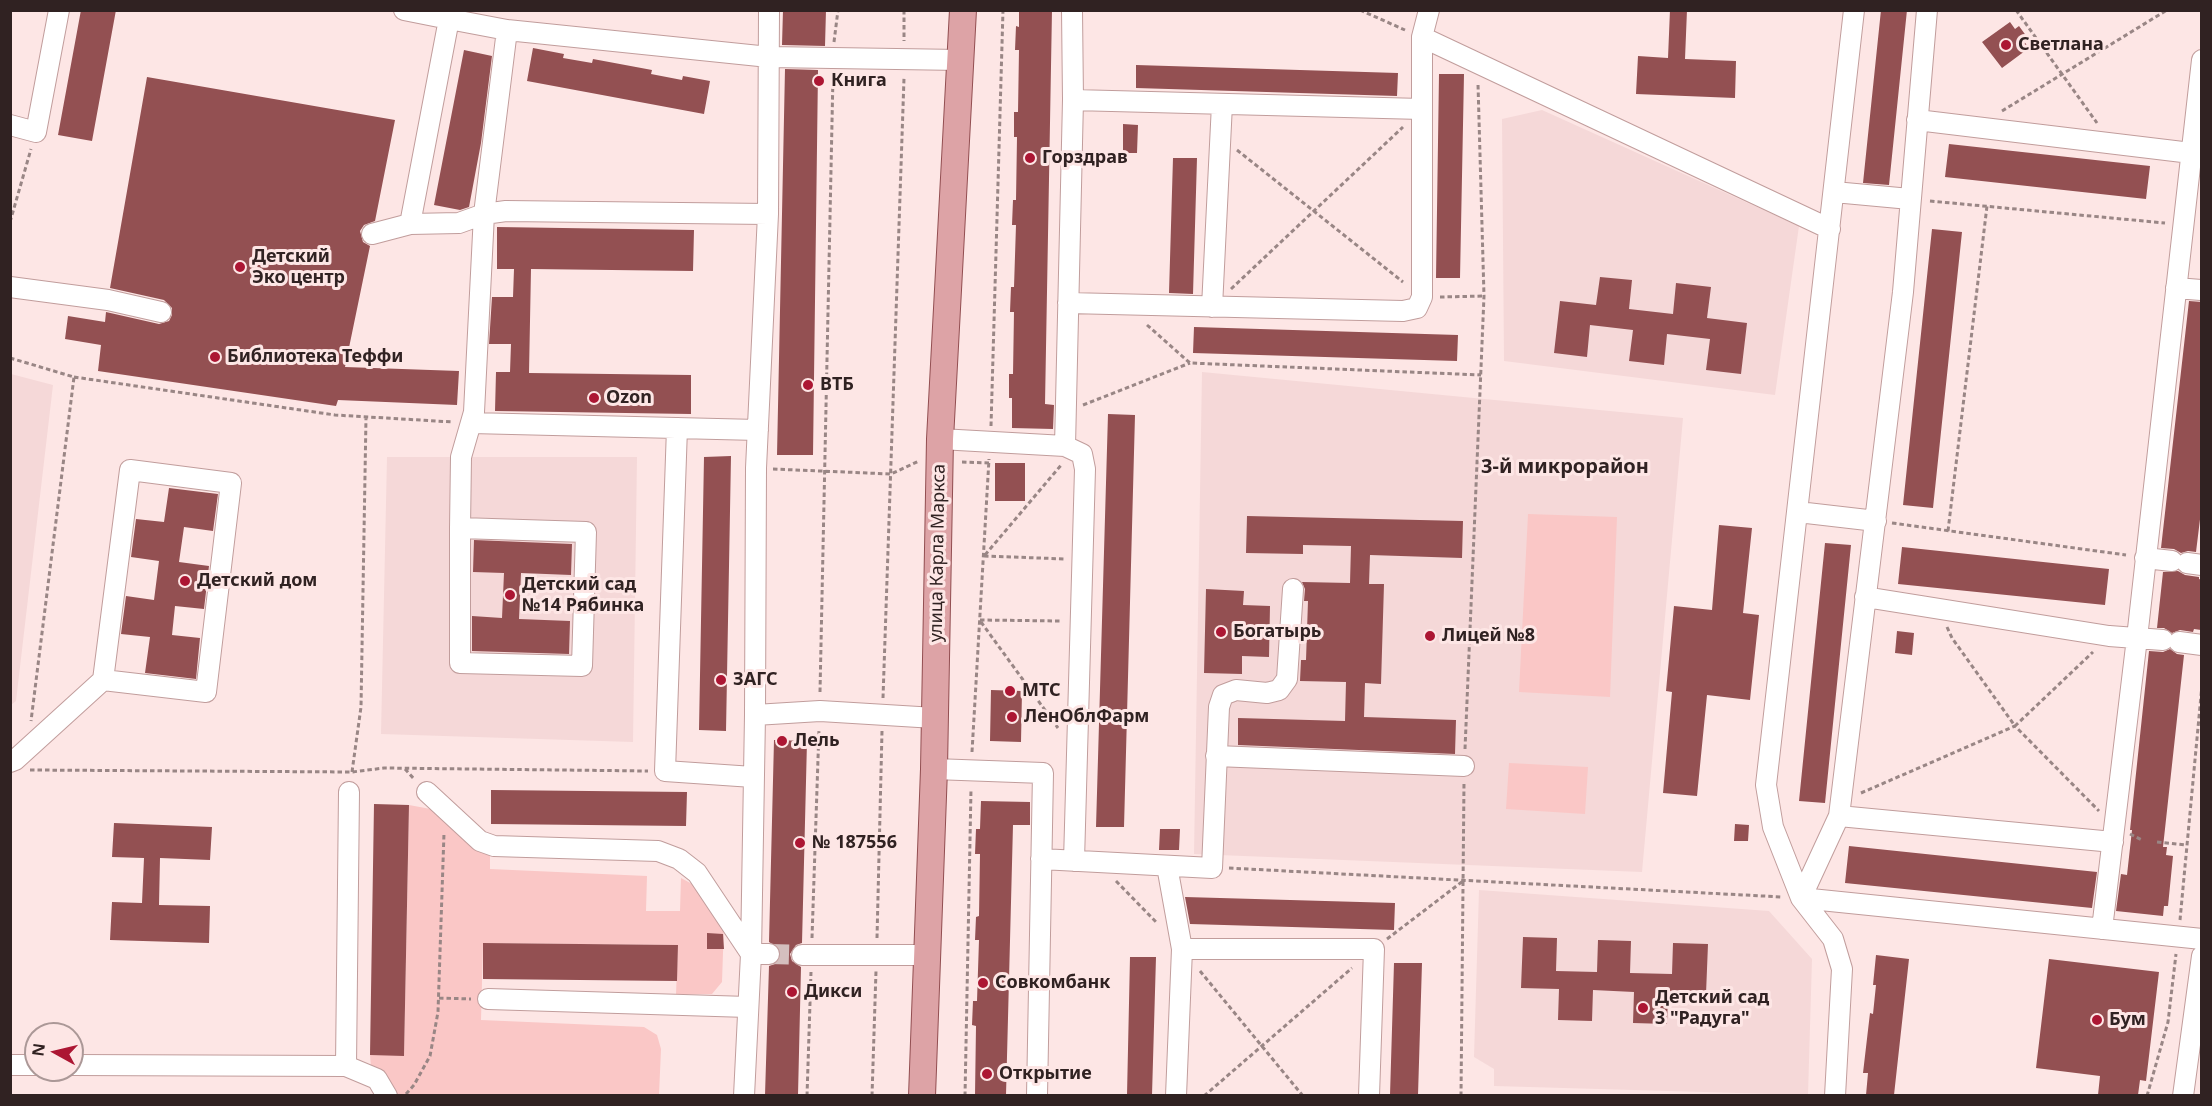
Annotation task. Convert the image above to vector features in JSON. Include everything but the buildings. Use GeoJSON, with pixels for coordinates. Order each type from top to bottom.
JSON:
{"type":"FeatureCollection","features":[{"type":"Feature","properties":{"kind":"main road","name":"улица Карла Маркса"},"geometry":{"type":"LineString","coordinates":[[922,1095],[934,769],[940,450],[963,10]]}},
{"type":"Feature","properties":{"kind":"street"},"geometry":{"type":"LineString","coordinates":[[10,125],[36,132],[59,10]]}},
{"type":"Feature","properties":{"kind":"street"},"geometry":{"type":"LineString","coordinates":[[404,10],[507,30],[769,57],[960,60]]}},
{"type":"Feature","properties":{"kind":"street"},"geometry":{"type":"LineString","coordinates":[[744,1095],[748,1007],[760,954],[753,777],[756,468],[768,214],[769,10]]}},
{"type":"Feature","properties":{"kind":"street"},"geometry":{"type":"LineString","coordinates":[[1070,448],[1066,412],[1073,100],[1072,10]]}},
{"type":"Feature","properties":{"kind":"street"},"geometry":{"type":"LineString","coordinates":[[1068,303],[1403,311],[1417,308],[1422,297],[1422,37],[1429,10]]}},
{"type":"Feature","properties":{"kind":"street"},"geometry":{"type":"LineString","coordinates":[[1834,1095],[1842,969],[1833,939],[1801,898],[1773,827],[1766,785],[1854,10]]}},
{"type":"Feature","properties":{"kind":"street"},"geometry":{"type":"LineString","coordinates":[[1801,898],[1839,816],[1903,292],[1927,10]]}},
{"type":"Feature","properties":{"kind":"street"},"geometry":{"type":"LineString","coordinates":[[410,224],[449,19]]}},
{"type":"Feature","properties":{"kind":"street"},"geometry":{"type":"LineString","coordinates":[[460,528],[586,532],[582,666],[460,663],[460,528],[461,457],[474,412],[484,214],[507,30]]}},
{"type":"Feature","properties":{"kind":"street"},"geometry":{"type":"LineString","coordinates":[[1422,37],[1830,229]]}},
{"type":"Feature","properties":{"kind":"street"},"geometry":{"type":"LineString","coordinates":[[2103,919],[2202,60]]}},
{"type":"Feature","properties":{"kind":"street"},"geometry":{"type":"LineString","coordinates":[[1073,100],[1422,109]]}},
{"type":"Feature","properties":{"kind":"street"},"geometry":{"type":"LineString","coordinates":[[1212,307],[1222,104]]}},
{"type":"Feature","properties":{"kind":"street"},"geometry":{"type":"LineString","coordinates":[[1917,120],[2191,153]]}},
{"type":"Feature","properties":{"kind":"street"},"geometry":{"type":"LineString","coordinates":[[1834,192],[1910,199]]}},
{"type":"Feature","properties":{"kind":"street"},"geometry":{"type":"LineString","coordinates":[[372,234],[410,224],[459,223],[484,214],[506,211],[768,214]]}},
{"type":"Feature","properties":{"kind":"street"},"geometry":{"type":"LineString","coordinates":[[10,287],[108,300],[161,312]]}},
{"type":"Feature","properties":{"kind":"street"},"geometry":{"type":"LineString","coordinates":[[2176,288],[2201,290]]}},
{"type":"Feature","properties":{"kind":"street"},"geometry":{"type":"LineString","coordinates":[[471,423],[758,430]]}},
{"type":"Feature","properties":{"kind":"street"},"geometry":{"type":"LineString","coordinates":[[677,428],[665,771],[753,777]]}},
{"type":"Feature","properties":{"kind":"street"},"geometry":{"type":"LineString","coordinates":[[940,450],[991,442],[1070,448],[1082,454],[1085,469],[1074,861]]}},
{"type":"Feature","properties":{"kind":"street"},"geometry":{"type":"LineString","coordinates":[[16,766],[27,749],[103,680],[130,470],[231,483],[206,692],[103,680]]}},
{"type":"Feature","properties":{"kind":"street"},"geometry":{"type":"LineString","coordinates":[[1798,512],[1876,521]]}},
{"type":"Feature","properties":{"kind":"street"},"geometry":{"type":"LineString","coordinates":[[2145,558],[2187,563]]}},
{"type":"Feature","properties":{"kind":"street"},"geometry":{"type":"LineString","coordinates":[[1041,859],[1212,868],[1219,707],[1223,695],[1236,690],[1267,693],[1279,690],[1287,679],[1293,589]]}},
{"type":"Feature","properties":{"kind":"street"},"geometry":{"type":"LineString","coordinates":[[1865,597],[2109,636],[2202,645]]}},
{"type":"Feature","properties":{"kind":"street"},"geometry":{"type":"LineString","coordinates":[[754,715],[820,711],[935,718]]}},
{"type":"Feature","properties":{"kind":"street"},"geometry":{"type":"LineString","coordinates":[[1216,756],[1464,766]]}},
{"type":"Feature","properties":{"kind":"street"},"geometry":{"type":"LineString","coordinates":[[934,769],[1043,773],[1036,1095]]}},
{"type":"Feature","properties":{"kind":"street"},"geometry":{"type":"LineString","coordinates":[[346,1066],[349,792]]}},
{"type":"Feature","properties":{"kind":"street"},"geometry":{"type":"LineString","coordinates":[[426,792],[480,841],[494,846],[658,851],[680,859],[697,873],[760,954]]}},
{"type":"Feature","properties":{"kind":"street"},"geometry":{"type":"LineString","coordinates":[[1839,816],[2114,835]]}},
{"type":"Feature","properties":{"kind":"street"},"geometry":{"type":"LineString","coordinates":[[1167,866],[1182,949],[1176,1095]]}},
{"type":"Feature","properties":{"kind":"street"},"geometry":{"type":"LineString","coordinates":[[1801,898],[2103,919],[2178,937],[2202,939]]}},
{"type":"Feature","properties":{"kind":"street"},"geometry":{"type":"LineString","coordinates":[[1182,949],[1374,949],[1369,1095]]}},
{"type":"Feature","properties":{"kind":"street"},"geometry":{"type":"LineString","coordinates":[[806,955],[928,955]]}},
{"type":"Feature","properties":{"kind":"street"},"geometry":{"type":"LineString","coordinates":[[2182,1095],[2202,957]]}},
{"type":"Feature","properties":{"kind":"street"},"geometry":{"type":"LineString","coordinates":[[488,999],[748,1007]]}},
{"type":"Feature","properties":{"kind":"street"},"geometry":{"type":"LineString","coordinates":[[84,1065],[346,1066],[377,1079],[387,1095]]}},
{"type":"Feature","properties":{"kind":"path"},"geometry":{"type":"LineString","coordinates":[[807,1095],[806,955],[820,711],[833,57],[838,10]]}},
{"type":"Feature","properties":{"kind":"path"},"geometry":{"type":"LineString","coordinates":[[872,1095],[882,715],[905,58],[904,10]]}},
{"type":"Feature","properties":{"kind":"path"},"geometry":{"type":"LineString","coordinates":[[965,1095],[971,770],[991,442],[1003,10]]}},
{"type":"Feature","properties":{"kind":"path"},"geometry":{"type":"LineString","coordinates":[[1360,10],[1422,37]]}},
{"type":"Feature","properties":{"kind":"path"},"geometry":{"type":"LineString","coordinates":[[2016,10],[2112,144]]}},
{"type":"Feature","properties":{"kind":"path"},"geometry":{"type":"LineString","coordinates":[[1975,127],[2167,10]]}},
{"type":"Feature","properties":{"kind":"path"},"geometry":{"type":"LineString","coordinates":[[1461,1095],[1465,880],[1464,766],[1484,296],[1477,63]]}},
{"type":"Feature","properties":{"kind":"path"},"geometry":{"type":"LineString","coordinates":[[1212,307],[1422,109]]}},
{"type":"Feature","properties":{"kind":"path"},"geometry":{"type":"LineString","coordinates":[[10,222],[36,132]]}},
{"type":"Feature","properties":{"kind":"path"},"geometry":{"type":"LineString","coordinates":[[1221,137],[1422,297],[1484,296]]}},
{"type":"Feature","properties":{"kind":"path"},"geometry":{"type":"LineString","coordinates":[[1910,199],[2183,225]]}},
{"type":"Feature","properties":{"kind":"path"},"geometry":{"type":"LineString","coordinates":[[1948,531],[1987,206]]}},
{"type":"Feature","properties":{"kind":"path"},"geometry":{"type":"LineString","coordinates":[[1123,304],[1190,363]]}},
{"type":"Feature","properties":{"kind":"path"},"geometry":{"type":"LineString","coordinates":[[10,358],[74,377],[335,415],[471,423]]}},
{"type":"Feature","properties":{"kind":"path"},"geometry":{"type":"LineString","coordinates":[[1066,412],[1190,363],[1481,375]]}},
{"type":"Feature","properties":{"kind":"path"},"geometry":{"type":"LineString","coordinates":[[27,749],[74,377]]}},
{"type":"Feature","properties":{"kind":"path"},"geometry":{"type":"LineString","coordinates":[[349,792],[361,707],[366,417]]}},
{"type":"Feature","properties":{"kind":"path"},"geometry":{"type":"LineString","coordinates":[[984,556],[1070,448]]}},
{"type":"Feature","properties":{"kind":"path"},"geometry":{"type":"LineString","coordinates":[[756,468],[891,474],[940,450],[989,463]]}},
{"type":"Feature","properties":{"kind":"path"},"geometry":{"type":"LineString","coordinates":[[1876,521],[2145,558]]}},
{"type":"Feature","properties":{"kind":"path"},"geometry":{"type":"LineString","coordinates":[[984,556],[1083,560]]}},
{"type":"Feature","properties":{"kind":"path"},"geometry":{"type":"LineString","coordinates":[[1940,609],[1952,638],[2015,726],[2114,835]]}},
{"type":"Feature","properties":{"kind":"path"},"geometry":{"type":"LineString","coordinates":[[980,620],[1081,621]]}},
{"type":"Feature","properties":{"kind":"path"},"geometry":{"type":"LineString","coordinates":[[980,620],[1077,754]]}},
{"type":"Feature","properties":{"kind":"path"},"geometry":{"type":"LineString","coordinates":[[1839,816],[1860,794],[2015,726],[2109,636]]}},
{"type":"Feature","properties":{"kind":"path"},"geometry":{"type":"LineString","coordinates":[[2147,1095],[2168,1022],[2202,685]]}},
{"type":"Feature","properties":{"kind":"path"},"geometry":{"type":"LineString","coordinates":[[16,766],[352,772],[384,768],[665,771]]}},
{"type":"Feature","properties":{"kind":"path"},"geometry":{"type":"LineString","coordinates":[[405,1095],[414,1085],[430,1056],[438,1011],[444,808]]}},
{"type":"Feature","properties":{"kind":"path"},"geometry":{"type":"LineString","coordinates":[[2157,842],[2186,845]]}},
{"type":"Feature","properties":{"kind":"path"},"geometry":{"type":"LineString","coordinates":[[1098,863],[1159,925]]}},
{"type":"Feature","properties":{"kind":"path"},"geometry":{"type":"LineString","coordinates":[[1212,868],[1801,898]]}},
{"type":"Feature","properties":{"kind":"path"},"geometry":{"type":"LineString","coordinates":[[1204,1095],[1374,949],[1465,880]]}},
{"type":"Feature","properties":{"kind":"path"},"geometry":{"type":"LineString","coordinates":[[1182,949],[1303,1095]]}},
{"type":"Feature","properties":{"kind":"path"},"geometry":{"type":"LineString","coordinates":[[438,998],[488,999]]}},
{"type":"Feature","properties":{"kind":"shaded area"},"geometry":{"type":"Polygon","coordinates":[[[1542,110],[1799,226],[1775,395],[1504,361],[1502,119],[1542,110]]]}},
{"type":"Feature","properties":{"kind":"shaded area","name":"Лицей №8"},"geometry":{"type":"Polygon","coordinates":[[[1202,372],[1683,418],[1642,872],[1194,854],[1202,372]]]}},
{"type":"Feature","properties":{"kind":"shaded area"},"geometry":{"type":"Polygon","coordinates":[[[11,374],[53,385],[16,701],[11,705],[11,374]]]}},
{"type":"Feature","properties":{"kind":"shaded area","name":"Детский сад №14 Рябинка"},"geometry":{"type":"Polygon","coordinates":[[[387,457],[637,457],[633,742],[381,734],[387,457]]]}},
{"type":"Feature","properties":{"kind":"shaded area"},"geometry":{"type":"Polygon","coordinates":[[[1528,514],[1617,517],[1610,697],[1519,692],[1528,514]]]}},
{"type":"Feature","properties":{"kind":"shaded area"},"geometry":{"type":"Polygon","coordinates":[[[1509,763],[1588,767],[1585,814],[1506,809],[1509,763]]]}},
{"type":"Feature","properties":{"kind":"shaded area"},"geometry":{"type":"Polygon","coordinates":[[[409,805],[436,810],[490,852],[490,869],[647,876],[646,911],[680,911],[681,878],[694,885],[724,923],[722,982],[712,994],[676,994],[678,945],[483,943],[481,1020],[644,1027],[657,1035],[661,1049],[659,1095],[398,1095],[385,1075],[371,1067],[370,1055],[404,1055],[409,805]]]}},
{"type":"Feature","properties":{"kind":"shaded area","name":"Детский сад 3 \"Радуга\""},"geometry":{"type":"Polygon","coordinates":[[[1479,890],[1769,911],[1812,959],[1808,1095],[1494,1086],[1494,1069],[1474,1057],[1479,890]]]}},
{"type":"Feature","properties":{"kind":"tunnel"},"geometry":{"type":"LineString","coordinates":[[769,954],[802,955]]}},
{"type":"Feature","properties":{"kind":"place","name":"Светлана"},"geometry":{"type":"Point","coordinates":[2006,45]}},
{"type":"Feature","properties":{"kind":"place","name":"Книга"},"geometry":{"type":"Point","coordinates":[819,81]}},
{"type":"Feature","properties":{"kind":"place","name":"Горздрав"},"geometry":{"type":"Point","coordinates":[1030,158]}},
{"type":"Feature","properties":{"kind":"place","name":"Детский Эко центр"},"geometry":{"type":"Point","coordinates":[240,267]}},
{"type":"Feature","properties":{"kind":"place","name":"Библиотека Теффи"},"geometry":{"type":"Point","coordinates":[215,357]}},
{"type":"Feature","properties":{"kind":"place","name":"ВТБ"},"geometry":{"type":"Point","coordinates":[808,385]}},
{"type":"Feature","properties":{"kind":"place","name":"Ozon"},"geometry":{"type":"Point","coordinates":[594,398]}},
{"type":"Feature","properties":{"kind":"place","name":"Детский дом"},"geometry":{"type":"Point","coordinates":[185,581]}},
{"type":"Feature","properties":{"kind":"place","name":"Детский сад №14 Рябинка"},"geometry":{"type":"Point","coordinates":[510,595]}},
{"type":"Feature","properties":{"kind":"place","name":"Богатырь"},"geometry":{"type":"Point","coordinates":[1221,632]}},
{"type":"Feature","properties":{"kind":"place","name":"Лицей №8"},"geometry":{"type":"Point","coordinates":[1430,636]}},
{"type":"Feature","properties":{"kind":"place","name":"ЗАГС"},"geometry":{"type":"Point","coordinates":[721,680]}},
{"type":"Feature","properties":{"kind":"place","name":"МТС"},"geometry":{"type":"Point","coordinates":[1010,691]}},
{"type":"Feature","properties":{"kind":"place","name":"ЛенОблФарм"},"geometry":{"type":"Point","coordinates":[1012,717]}},
{"type":"Feature","properties":{"kind":"place","name":"Лель"},"geometry":{"type":"Point","coordinates":[782,741]}},
{"type":"Feature","properties":{"kind":"place","name":"№ 187556"},"geometry":{"type":"Point","coordinates":[800,843]}},
{"type":"Feature","properties":{"kind":"place","name":"Совкомбанк"},"geometry":{"type":"Point","coordinates":[983,983]}},
{"type":"Feature","properties":{"kind":"place","name":"Дикси"},"geometry":{"type":"Point","coordinates":[792,992]}},
{"type":"Feature","properties":{"kind":"place","name":"Детский сад 3 \"Радуга\""},"geometry":{"type":"Point","coordinates":[1643,1008]}},
{"type":"Feature","properties":{"kind":"place","name":"Бум"},"geometry":{"type":"Point","coordinates":[2097,1020]}},
{"type":"Feature","properties":{"kind":"place","name":"Открытие"},"geometry":{"type":"Point","coordinates":[987,1074]}},
{"type":"Feature","properties":{"kind":"district","name":"3-й микрорайон"},"geometry":{"type":"Point","coordinates":[1565,467]}}]}
